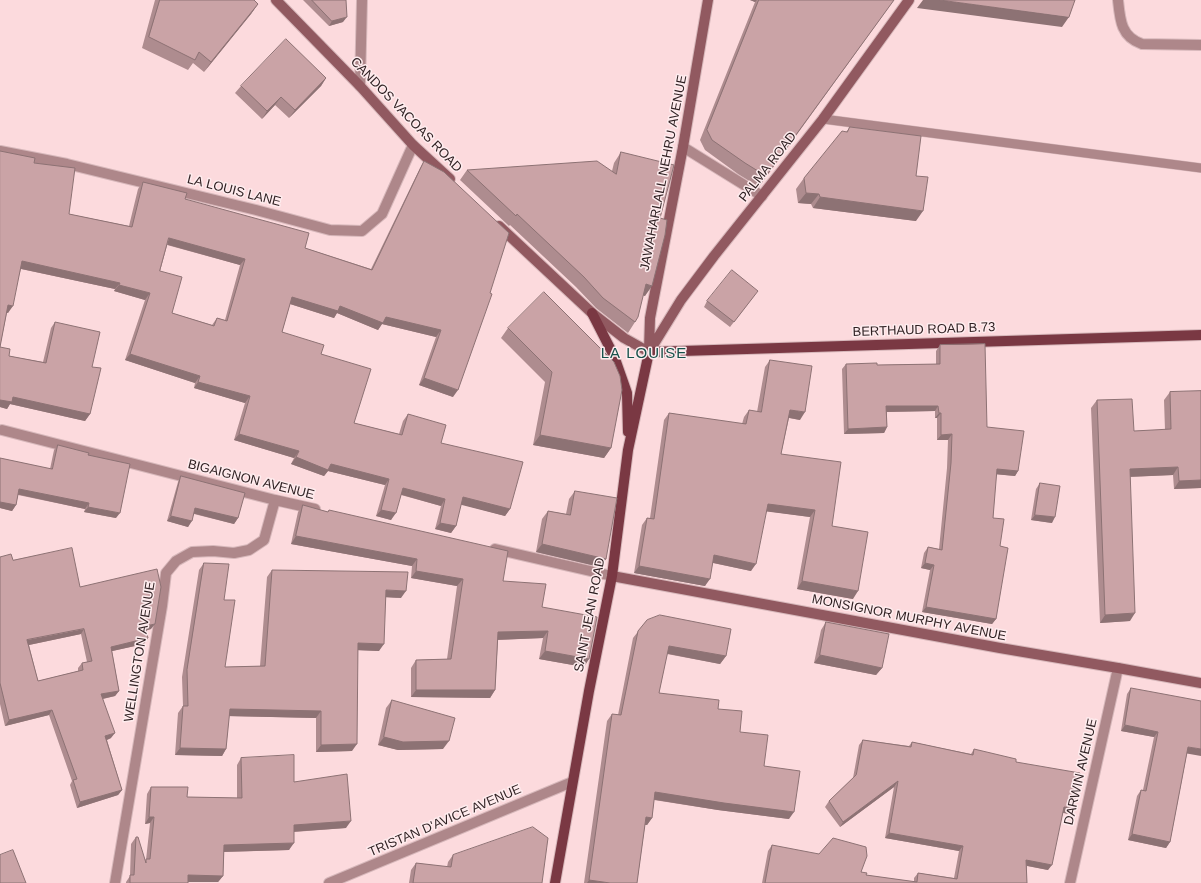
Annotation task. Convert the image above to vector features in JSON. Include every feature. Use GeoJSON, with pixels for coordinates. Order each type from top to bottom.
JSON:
{"type":"FeatureCollection","features":[{"type":"Feature","properties":{"kind":"main road"},"geometry":{"type":"LineString","coordinates":[[592,313],[614,356],[627,393],[628,450]]}},
{"type":"Feature","properties":{"kind":"main road","name":"BERTHAUD ROAD B.73"},"geometry":{"type":"LineString","coordinates":[[648,352],[1201,335]]}},
{"type":"Feature","properties":{"kind":"main road","name":"SAINT JEAN ROAD"},"geometry":{"type":"LineString","coordinates":[[555,883],[572,782],[612,576],[628,450],[648,352]]}},
{"type":"Feature","properties":{"kind":"street","name":"CANDOS VACOAS ROAD"},"geometry":{"type":"LineString","coordinates":[[276,0],[360,86],[413,145],[459,188]]}},
{"type":"Feature","properties":{"kind":"street"},"geometry":{"type":"LineString","coordinates":[[360,86],[362,0]]}},
{"type":"Feature","properties":{"kind":"street","name":"JAWAHARLALL NEHRU AVENUE"},"geometry":{"type":"LineString","coordinates":[[648,352],[650,318],[683,147],[708,0]]}},
{"type":"Feature","properties":{"kind":"street","name":"PALMA ROAD"},"geometry":{"type":"LineString","coordinates":[[648,352],[681,300],[823,119],[909,0]]}},
{"type":"Feature","properties":{"kind":"street"},"geometry":{"type":"LineString","coordinates":[[1118,0],[1123,27],[1133,41],[1142,44],[1201,45]]}},
{"type":"Feature","properties":{"kind":"street","name":"LA LOUIS LANE"},"geometry":{"type":"LineString","coordinates":[[0,151],[67,164],[241,206],[330,230],[362,231],[382,214],[413,145]]}},
{"type":"Feature","properties":{"kind":"street"},"geometry":{"type":"LineString","coordinates":[[683,147],[762,196]]}},
{"type":"Feature","properties":{"kind":"street"},"geometry":{"type":"LineString","coordinates":[[493,220],[592,313],[624,338],[648,352]]}},
{"type":"Feature","properties":{"kind":"street","name":"BIGAIGNON AVENUE"},"geometry":{"type":"LineString","coordinates":[[2,430],[275,500],[321,510]]}},
{"type":"Feature","properties":{"kind":"street","name":"WELLINGTON AVENUE"},"geometry":{"type":"LineString","coordinates":[[115,883],[162,606],[166,573],[176,561],[192,552],[234,554],[249,550],[264,540],[275,500]]}},
{"type":"Feature","properties":{"kind":"street"},"geometry":{"type":"LineString","coordinates":[[482,546],[612,576]]}},
{"type":"Feature","properties":{"kind":"street","name":"MONSIGNOR MURPHY AVENUE"},"geometry":{"type":"LineString","coordinates":[[612,576],[1000,648],[1201,683]]}},
{"type":"Feature","properties":{"kind":"street","name":"DARWIN AVENUE"},"geometry":{"type":"LineString","coordinates":[[1070,883],[1118,668]]}},
{"type":"Feature","properties":{"kind":"street","name":"TRISTAN D'AVICE AVENUE"},"geometry":{"type":"LineString","coordinates":[[329,883],[572,782]]}},
{"type":"Feature","properties":{"kind":"lane"},"geometry":{"type":"LineString","coordinates":[[823,119],[1201,168]]}},
{"type":"Feature","properties":{"kind":"building"},"geometry":{"type":"Polygon","coordinates":[[[160,0],[254,0],[258,4],[211,62],[199,52],[195,60],[149,37],[160,0]]]}},
{"type":"Feature","properties":{"kind":"building"},"geometry":{"type":"Polygon","coordinates":[[[312,0],[346,0],[347,17],[332,21],[312,0]]]}},
{"type":"Feature","properties":{"kind":"building"},"geometry":{"type":"Polygon","coordinates":[[[759,0],[894,0],[766,176],[712,140],[707,130],[759,0]]]}},
{"type":"Feature","properties":{"kind":"building"},"geometry":{"type":"Polygon","coordinates":[[[940,0],[1075,0],[1069,17],[940,0]]]}},
{"type":"Feature","properties":{"kind":"building"},"geometry":{"type":"Polygon","coordinates":[[[286,39],[326,78],[295,110],[281,97],[267,111],[241,86],[286,39]]]}},
{"type":"Feature","properties":{"kind":"building"},"geometry":{"type":"Polygon","coordinates":[[[850,127],[921,136],[916,176],[928,177],[923,211],[820,197],[819,194],[806,193],[804,178],[842,131],[847,132],[850,127]]]}},
{"type":"Feature","properties":{"kind":"building"},"geometry":{"type":"Polygon","coordinates":[[[0,151],[35,158],[34,163],[75,168],[69,214],[132,227],[143,182],[187,193],[185,199],[309,233],[305,248],[372,270],[424,161],[444,172],[509,233],[490,293],[492,294],[458,390],[424,378],[441,330],[386,317],[383,323],[340,306],[338,311],[292,297],[282,332],[324,345],[321,354],[371,369],[354,423],[402,435],[408,414],[446,425],[441,443],[523,462],[510,509],[463,497],[456,526],[440,523],[445,499],[403,488],[396,513],[381,510],[389,479],[331,464],[328,470],[296,457],[299,451],[239,434],[250,396],[198,382],[200,376],[130,354],[150,293],[119,285],[120,283],[22,261],[13,306],[8,305],[0,347],[0,151]],[[169,238],[160,271],[182,277],[172,313],[214,326],[217,318],[227,321],[245,259],[169,238]]]}},
{"type":"Feature","properties":{"kind":"building"},"geometry":{"type":"Polygon","coordinates":[[[621,152],[674,165],[660,218],[667,220],[665,235],[652,286],[646,284],[638,317],[635,322],[603,298],[584,277],[517,214],[516,216],[467,170],[597,161],[616,174],[621,152]]]}},
{"type":"Feature","properties":{"kind":"building"},"geometry":{"type":"Polygon","coordinates":[[[732,270],[758,291],[734,322],[707,301],[732,270]]]}},
{"type":"Feature","properties":{"kind":"building"},"geometry":{"type":"Polygon","coordinates":[[[544,292],[614,362],[620,376],[622,390],[611,448],[540,435],[552,372],[508,328],[544,292]]]}},
{"type":"Feature","properties":{"kind":"building"},"geometry":{"type":"Polygon","coordinates":[[[55,322],[100,332],[92,367],[101,368],[90,414],[13,397],[12,402],[0,400],[0,347],[10,349],[9,356],[46,363],[55,322]]]}},
{"type":"Feature","properties":{"kind":"building"},"geometry":{"type":"Polygon","coordinates":[[[985,344],[987,427],[1024,431],[1018,471],[997,469],[993,518],[1004,519],[1000,546],[1008,548],[996,619],[926,607],[934,565],[925,563],[928,547],[942,550],[951,463],[952,434],[941,435],[941,413],[939,413],[938,406],[886,406],[887,427],[848,429],[846,364],[940,364],[940,345],[985,344]]]}},
{"type":"Feature","properties":{"kind":"building"},"geometry":{"type":"Polygon","coordinates":[[[770,360],[812,366],[805,412],[790,410],[781,454],[841,462],[832,526],[868,532],[858,591],[802,581],[815,510],[768,504],[756,564],[714,555],[710,579],[639,566],[647,518],[654,519],[669,413],[746,424],[749,410],[761,412],[770,360]]]}},
{"type":"Feature","properties":{"kind":"building"},"geometry":{"type":"Polygon","coordinates":[[[1201,391],[1201,480],[1179,481],[1178,467],[1130,469],[1135,613],[1105,615],[1097,400],[1132,399],[1134,431],[1171,429],[1170,392],[1201,391]]]}},
{"type":"Feature","properties":{"kind":"building"},"geometry":{"type":"Polygon","coordinates":[[[58,445],[89,453],[88,455],[130,464],[120,513],[88,507],[89,503],[19,489],[16,505],[0,502],[0,458],[52,469],[58,445]]]}},
{"type":"Feature","properties":{"kind":"building"},"geometry":{"type":"Polygon","coordinates":[[[181,476],[245,493],[238,518],[195,508],[192,521],[171,516],[181,476]]]}},
{"type":"Feature","properties":{"kind":"building"},"geometry":{"type":"Polygon","coordinates":[[[1040,483],[1060,486],[1055,517],[1035,515],[1040,483]]]}},
{"type":"Feature","properties":{"kind":"building"},"geometry":{"type":"Polygon","coordinates":[[[575,491],[617,498],[606,559],[542,544],[548,511],[570,515],[575,491]]]}},
{"type":"Feature","properties":{"kind":"building"},"geometry":{"type":"Polygon","coordinates":[[[303,505],[328,512],[329,510],[508,551],[503,581],[546,584],[542,607],[597,617],[589,659],[545,651],[548,631],[498,632],[495,690],[416,690],[416,660],[451,659],[463,579],[416,571],[417,559],[296,536],[303,505]]]}},
{"type":"Feature","properties":{"kind":"building"},"geometry":{"type":"Polygon","coordinates":[[[72,548],[80,587],[157,569],[161,587],[155,624],[145,626],[148,638],[111,647],[119,691],[101,694],[115,733],[105,736],[122,790],[80,802],[73,780],[77,779],[52,710],[9,720],[0,683],[0,557],[11,554],[13,560],[72,548]],[[84,629],[27,640],[38,681],[83,670],[82,663],[92,661],[84,629]]]}},
{"type":"Feature","properties":{"kind":"building"},"geometry":{"type":"Polygon","coordinates":[[[204,563],[229,564],[224,600],[235,600],[225,667],[265,666],[272,570],[408,572],[406,591],[386,590],[384,644],[358,643],[357,744],[321,745],[321,711],[230,709],[226,749],[180,748],[183,706],[188,706],[187,670],[204,563]]]}},
{"type":"Feature","properties":{"kind":"building"},"geometry":{"type":"Polygon","coordinates":[[[660,615],[731,629],[726,656],[669,646],[659,693],[719,700],[718,709],[742,711],[740,732],[768,735],[764,766],[800,771],[794,812],[655,792],[652,818],[646,817],[637,883],[610,883],[589,880],[612,714],[621,715],[638,631],[647,620],[660,615]]]}},
{"type":"Feature","properties":{"kind":"building"},"geometry":{"type":"Polygon","coordinates":[[[826,622],[889,634],[882,668],[820,655],[826,622]]]}},
{"type":"Feature","properties":{"kind":"building"},"geometry":{"type":"Polygon","coordinates":[[[1131,688],[1201,701],[1201,749],[1188,747],[1170,842],[1132,834],[1141,790],[1146,791],[1158,732],[1125,725],[1131,688]]]}},
{"type":"Feature","properties":{"kind":"building"},"geometry":{"type":"Polygon","coordinates":[[[392,700],[455,718],[449,741],[403,742],[384,737],[392,700]]]}},
{"type":"Feature","properties":{"kind":"building"},"geometry":{"type":"Polygon","coordinates":[[[863,740],[911,747],[912,742],[973,755],[974,749],[1016,759],[1016,762],[1080,773],[1073,808],[1064,807],[1052,865],[1026,860],[1027,883],[765,883],[772,845],[819,854],[833,838],[866,847],[867,856],[861,872],[867,873],[866,875],[917,882],[918,873],[957,879],[963,846],[889,833],[898,781],[843,822],[829,801],[856,775],[863,740]]]}},
{"type":"Feature","properties":{"kind":"building"},"geometry":{"type":"Polygon","coordinates":[[[294,755],[294,782],[347,774],[351,821],[294,825],[294,843],[224,845],[223,876],[188,875],[188,883],[130,883],[130,875],[134,875],[136,837],[138,837],[146,863],[146,859],[150,859],[154,817],[149,817],[151,787],[188,787],[187,797],[242,798],[241,758],[294,755]]]}},
{"type":"Feature","properties":{"kind":"building"},"geometry":{"type":"Polygon","coordinates":[[[533,827],[548,838],[542,883],[413,883],[416,863],[451,867],[453,855],[533,827]]]}},
{"type":"Feature","properties":{"kind":"building"},"geometry":{"type":"Polygon","coordinates":[[[13,850],[26,883],[0,883],[0,855],[13,850]]]}},
{"type":"Feature","properties":{"kind":"district","name":"LA LOUISE"},"geometry":{"type":"Point","coordinates":[644,354]}}]}
